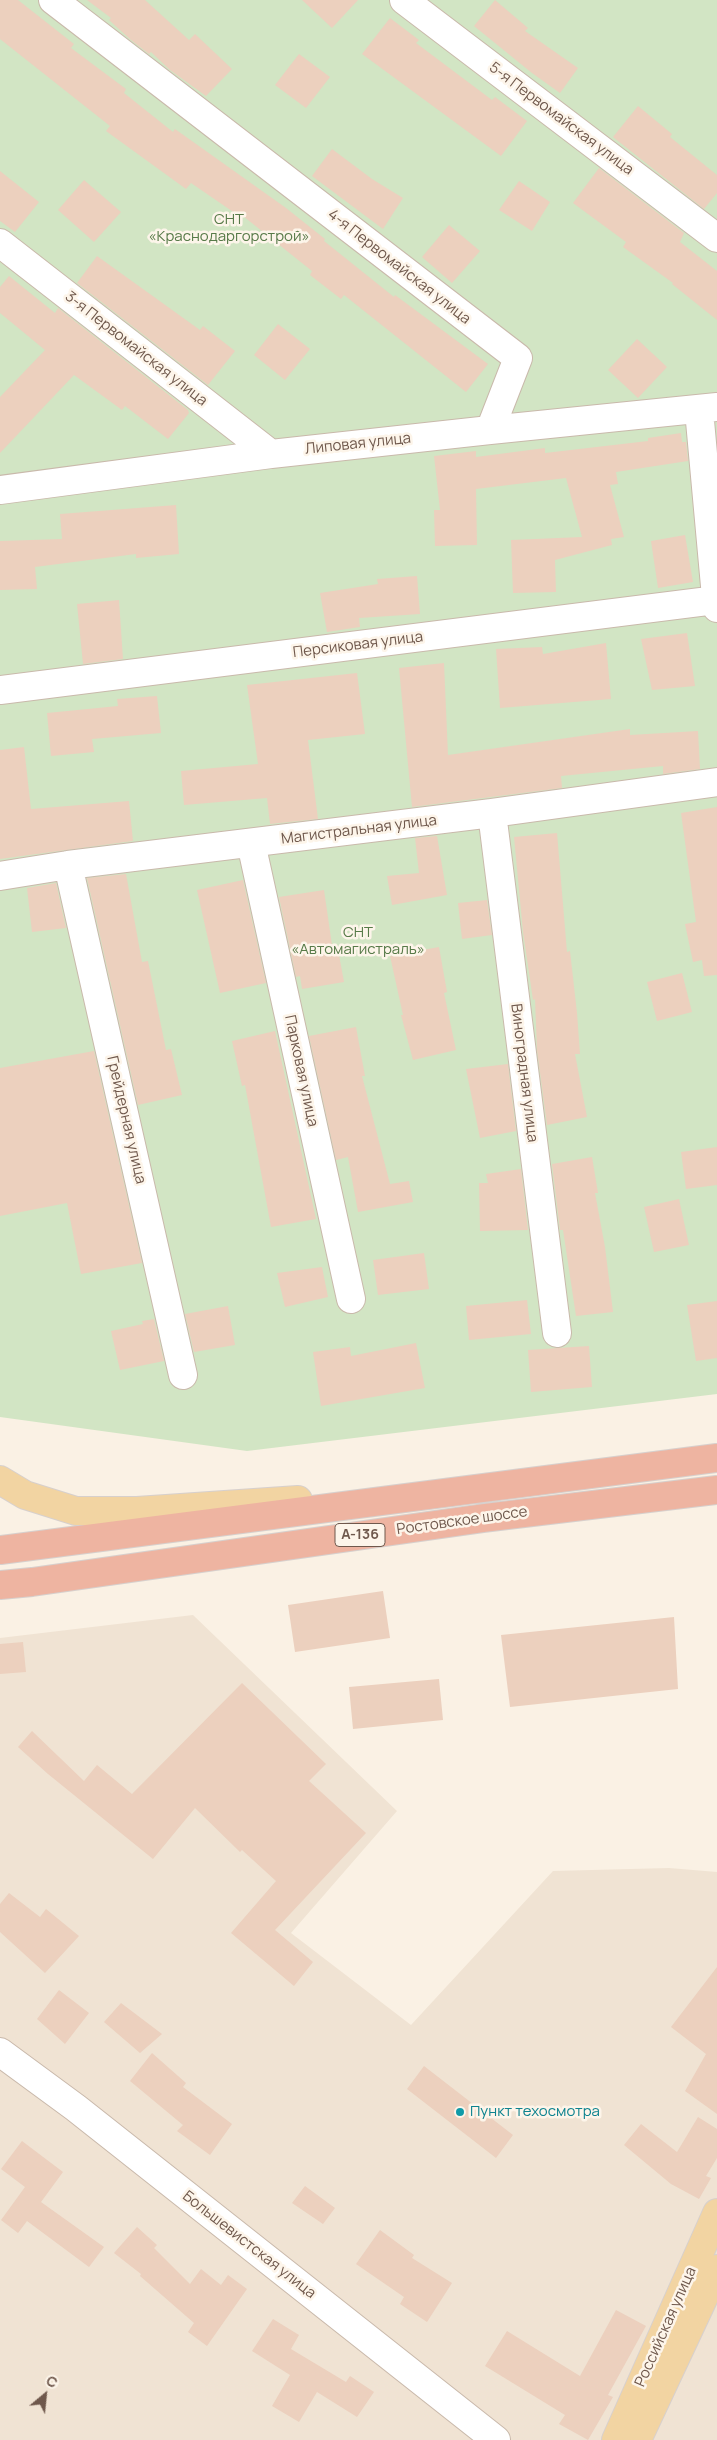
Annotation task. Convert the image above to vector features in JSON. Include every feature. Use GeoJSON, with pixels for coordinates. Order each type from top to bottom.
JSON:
{"type":"FeatureCollection","features":[{"type":"Feature","properties":{"kind":"highway","name":"Ростовское шоссе"},"geometry":{"type":"LineString","coordinates":[[0,1550],[717,1458]]}},
{"type":"Feature","properties":{"kind":"highway","name":"Ростовское шоссе"},"geometry":{"type":"LineString","coordinates":[[1,1584],[32,1582],[484,1518],[717,1490]]}},
{"type":"Feature","properties":{"kind":"main road","name":"А-136"},"geometry":{"type":"LineString","coordinates":[[0,1480],[25,1495],[76,1511],[136,1511],[459,1491]]}},
{"type":"Feature","properties":{"kind":"main road","name":"Российская улица"},"geometry":{"type":"LineString","coordinates":[[616,2440],[717,2213]]}},
{"type":"Feature","properties":{"kind":"main road","name":"Российская улица"},"geometry":{"type":"LineString","coordinates":[[637,2440],[717,2269]]}},
{"type":"Feature","properties":{"kind":"street","name":"4-я Первомайская улица"},"geometry":{"type":"LineString","coordinates":[[53,0],[518,358],[490,430]]}},
{"type":"Feature","properties":{"kind":"street","name":"5-я Первомайская улица"},"geometry":{"type":"LineString","coordinates":[[404,0],[717,238]]}},
{"type":"Feature","properties":{"kind":"street","name":"3-я Первомайская улица"},"geometry":{"type":"LineString","coordinates":[[0,243],[271,454]]}},
{"type":"Feature","properties":{"kind":"street","name":"Липовая улица"},"geometry":{"type":"LineString","coordinates":[[0,490],[271,454],[708,409]]}},
{"type":"Feature","properties":{"kind":"street"},"geometry":{"type":"LineString","coordinates":[[708,409],[717,603]]}},
{"type":"Feature","properties":{"kind":"street","name":"Персиковая улица"},"geometry":{"type":"LineString","coordinates":[[0,690],[717,603]]}},
{"type":"Feature","properties":{"kind":"street","name":"Магистральная улица"},"geometry":{"type":"LineString","coordinates":[[0,876],[68,865],[492,813],[717,782]]}},
{"type":"Feature","properties":{"kind":"street","name":"Виноградная улица"},"geometry":{"type":"LineString","coordinates":[[492,813],[557,1333]]}},
{"type":"Feature","properties":{"kind":"street","name":"Парковая улица"},"geometry":{"type":"LineString","coordinates":[[251,843],[351,1299]]}},
{"type":"Feature","properties":{"kind":"street","name":"Грейдерная улица"},"geometry":{"type":"LineString","coordinates":[[68,865],[183,1376]]}},
{"type":"Feature","properties":{"kind":"street","name":"Большевистская улица"},"geometry":{"type":"LineString","coordinates":[[0,2052],[76,2108],[496,2440]]}},
{"type":"Feature","properties":{"kind":"shaded area"},"geometry":{"type":"Polygon","coordinates":[[[193,1615],[397,1811],[291,1933],[411,2025],[553,1871],[669,1868],[717,1872],[717,2440],[0,2440],[0,1638],[193,1615]]]}},
{"type":"Feature","properties":{"kind":"green space","name":"СНТ «Автомагистраль»"},"geometry":{"type":"Polygon","coordinates":[[[0,0],[717,0],[717,1394],[247,1451],[0,1417],[0,0]]]}},
{"type":"Feature","properties":{"kind":"building"},"geometry":{"type":"Polygon","coordinates":[[[0,0],[18,0],[74,44],[71,48],[126,89],[124,93],[173,132],[175,129],[286,208],[394,297],[395,295],[488,364],[466,392],[344,295],[341,299],[310,275],[312,271],[243,216],[242,218],[191,183],[186,189],[106,131],[110,126],[0,39],[0,0]]]}},
{"type":"Feature","properties":{"kind":"building"},"geometry":{"type":"Polygon","coordinates":[[[87,0],[145,0],[189,40],[195,34],[232,69],[206,96],[170,70],[151,52],[149,54],[131,40],[109,20],[111,18],[87,0]]]}},
{"type":"Feature","properties":{"kind":"building"},"geometry":{"type":"Polygon","coordinates":[[[302,0],[358,0],[332,28],[302,0]]]}},
{"type":"Feature","properties":{"kind":"building"},"geometry":{"type":"Polygon","coordinates":[[[495,0],[528,28],[525,31],[578,68],[560,93],[474,26],[495,0]]]}},
{"type":"Feature","properties":{"kind":"building"},"geometry":{"type":"Polygon","coordinates":[[[390,18],[419,40],[416,43],[492,100],[495,97],[527,121],[501,156],[362,54],[390,18]]]}},
{"type":"Feature","properties":{"kind":"building"},"geometry":{"type":"Polygon","coordinates":[[[299,54],[330,77],[306,108],[275,85],[299,54]]]}},
{"type":"Feature","properties":{"kind":"building"},"geometry":{"type":"Polygon","coordinates":[[[638,106],[672,134],[670,137],[717,175],[717,193],[704,209],[613,137],[638,106]]]}},
{"type":"Feature","properties":{"kind":"building"},"geometry":{"type":"Polygon","coordinates":[[[332,149],[372,179],[403,198],[383,229],[312,176],[332,149]]]}},
{"type":"Feature","properties":{"kind":"building"},"geometry":{"type":"Polygon","coordinates":[[[599,168],[684,233],[680,242],[717,271],[717,320],[673,283],[623,247],[626,242],[573,203],[599,168]]]}},
{"type":"Feature","properties":{"kind":"building"},"geometry":{"type":"Polygon","coordinates":[[[0,171],[39,202],[15,232],[0,221],[0,171]]]}},
{"type":"Feature","properties":{"kind":"building"},"geometry":{"type":"Polygon","coordinates":[[[84,180],[121,212],[94,242],[58,210],[84,180]]]}},
{"type":"Feature","properties":{"kind":"building"},"geometry":{"type":"Polygon","coordinates":[[[519,181],[550,202],[532,231],[499,210],[519,181]]]}},
{"type":"Feature","properties":{"kind":"building"},"geometry":{"type":"Polygon","coordinates":[[[449,225],[480,251],[452,283],[422,257],[449,225]]]}},
{"type":"Feature","properties":{"kind":"building"},"geometry":{"type":"Polygon","coordinates":[[[97,256],[200,330],[203,326],[235,351],[208,385],[77,283],[97,256]]]}},
{"type":"Feature","properties":{"kind":"building"},"geometry":{"type":"Polygon","coordinates":[[[9,276],[55,313],[58,308],[188,410],[189,413],[168,439],[125,406],[122,410],[74,375],[0,453],[0,397],[45,350],[0,313],[0,287],[9,276]]]}},
{"type":"Feature","properties":{"kind":"building"},"geometry":{"type":"Polygon","coordinates":[[[278,324],[310,349],[285,380],[254,355],[278,324]]]}},
{"type":"Feature","properties":{"kind":"building"},"geometry":{"type":"Polygon","coordinates":[[[637,339],[667,367],[638,398],[608,370],[637,339]]]}},
{"type":"Feature","properties":{"kind":"building"},"geometry":{"type":"Polygon","coordinates":[[[681,433],[682,442],[686,442],[688,461],[616,472],[618,484],[610,485],[624,537],[611,539],[612,545],[555,560],[556,592],[513,593],[511,540],[582,537],[566,478],[476,489],[477,545],[435,546],[434,510],[440,510],[434,456],[476,451],[476,457],[545,448],[545,453],[648,441],[648,438],[681,433]]]}},
{"type":"Feature","properties":{"kind":"building"},"geometry":{"type":"Polygon","coordinates":[[[176,505],[179,554],[136,558],[136,554],[35,567],[37,589],[0,590],[0,541],[62,539],[60,514],[176,505]]]}},
{"type":"Feature","properties":{"kind":"building"},"geometry":{"type":"Polygon","coordinates":[[[685,535],[693,582],[658,588],[651,541],[685,535]]]}},
{"type":"Feature","properties":{"kind":"building"},"geometry":{"type":"Polygon","coordinates":[[[417,576],[420,614],[359,618],[360,627],[327,632],[320,593],[378,584],[377,579],[417,576]]]}},
{"type":"Feature","properties":{"kind":"building"},"geometry":{"type":"Polygon","coordinates":[[[119,600],[123,659],[83,664],[77,604],[119,600]]]}},
{"type":"Feature","properties":{"kind":"building"},"geometry":{"type":"Polygon","coordinates":[[[687,633],[695,686],[652,690],[641,639],[687,633]]]}},
{"type":"Feature","properties":{"kind":"building"},"geometry":{"type":"Polygon","coordinates":[[[606,643],[611,699],[500,708],[496,649],[542,647],[543,654],[606,643]]]}},
{"type":"Feature","properties":{"kind":"building"},"geometry":{"type":"Polygon","coordinates":[[[444,663],[448,755],[630,729],[630,735],[698,731],[700,769],[663,774],[663,766],[561,776],[562,788],[412,807],[399,668],[444,663]]]}},
{"type":"Feature","properties":{"kind":"building"},"geometry":{"type":"Polygon","coordinates":[[[357,673],[365,734],[308,740],[318,819],[270,824],[267,798],[184,805],[181,771],[258,764],[247,685],[357,673]]]}},
{"type":"Feature","properties":{"kind":"building"},"geometry":{"type":"Polygon","coordinates":[[[157,696],[161,733],[92,739],[94,752],[51,756],[47,713],[118,706],[117,699],[157,696]]]}},
{"type":"Feature","properties":{"kind":"building"},"geometry":{"type":"Polygon","coordinates":[[[24,747],[31,809],[129,801],[133,841],[0,859],[0,750],[24,747]]]}},
{"type":"Feature","properties":{"kind":"building"},"geometry":{"type":"Polygon","coordinates":[[[717,807],[717,975],[704,976],[702,960],[693,962],[685,924],[696,922],[681,813],[717,807]]]}},
{"type":"Feature","properties":{"kind":"building"},"geometry":{"type":"Polygon","coordinates":[[[557,833],[567,952],[570,951],[577,1013],[580,1054],[575,1054],[587,1117],[547,1125],[537,1050],[535,999],[533,1000],[523,932],[514,837],[557,833]]]}},
{"type":"Feature","properties":{"kind":"building"},"geometry":{"type":"Polygon","coordinates":[[[437,836],[447,895],[392,905],[387,876],[419,873],[415,838],[437,836]]]}},
{"type":"Feature","properties":{"kind":"building"},"geometry":{"type":"Polygon","coordinates":[[[126,874],[142,962],[148,961],[166,1050],[171,1049],[182,1095],[138,1105],[87,878],[126,874]]]}},
{"type":"Feature","properties":{"kind":"building"},"geometry":{"type":"Polygon","coordinates":[[[243,880],[266,983],[220,993],[197,890],[243,880]]]}},
{"type":"Feature","properties":{"kind":"building"},"geometry":{"type":"Polygon","coordinates":[[[56,883],[66,928],[32,932],[27,888],[56,883]]]}},
{"type":"Feature","properties":{"kind":"building"},"geometry":{"type":"Polygon","coordinates":[[[324,890],[332,945],[337,944],[344,982],[302,989],[300,976],[296,977],[279,897],[324,890]]]}},
{"type":"Feature","properties":{"kind":"building"},"geometry":{"type":"Polygon","coordinates":[[[487,900],[492,935],[462,939],[458,903],[487,900]]]}},
{"type":"Feature","properties":{"kind":"building"},"geometry":{"type":"Polygon","coordinates":[[[439,947],[447,992],[444,993],[456,1050],[413,1060],[401,1015],[403,1015],[390,956],[439,947]]]}},
{"type":"Feature","properties":{"kind":"building"},"geometry":{"type":"Polygon","coordinates":[[[682,973],[692,1012],[657,1021],[647,982],[682,973]]]}},
{"type":"Feature","properties":{"kind":"building"},"geometry":{"type":"Polygon","coordinates":[[[356,1027],[365,1076],[362,1076],[390,1184],[409,1181],[413,1202],[358,1212],[348,1157],[336,1160],[309,1036],[356,1027]]]}},
{"type":"Feature","properties":{"kind":"building"},"geometry":{"type":"Polygon","coordinates":[[[275,1031],[316,1219],[271,1227],[245,1085],[242,1086],[232,1041],[275,1031]]]}},
{"type":"Feature","properties":{"kind":"building"},"geometry":{"type":"Polygon","coordinates":[[[94,1051],[142,1263],[81,1274],[67,1203],[0,1216],[0,1068],[94,1051]]]}},
{"type":"Feature","properties":{"kind":"building"},"geometry":{"type":"Polygon","coordinates":[[[508,1064],[516,1131],[480,1138],[466,1069],[508,1064]]]}},
{"type":"Feature","properties":{"kind":"building"},"geometry":{"type":"Polygon","coordinates":[[[717,1147],[717,1185],[686,1189],[681,1152],[717,1147]]]}},
{"type":"Feature","properties":{"kind":"building"},"geometry":{"type":"Polygon","coordinates":[[[592,1157],[598,1193],[595,1193],[605,1247],[613,1312],[576,1316],[563,1230],[560,1230],[552,1164],[592,1157]]]}},
{"type":"Feature","properties":{"kind":"building"},"geometry":{"type":"Polygon","coordinates":[[[521,1169],[528,1230],[480,1231],[479,1183],[488,1183],[486,1174],[521,1169]]]}},
{"type":"Feature","properties":{"kind":"building"},"geometry":{"type":"Polygon","coordinates":[[[679,1199],[689,1245],[654,1252],[644,1207],[679,1199]]]}},
{"type":"Feature","properties":{"kind":"building"},"geometry":{"type":"Polygon","coordinates":[[[424,1253],[429,1289],[378,1295],[373,1260],[424,1253]]]}},
{"type":"Feature","properties":{"kind":"building"},"geometry":{"type":"Polygon","coordinates":[[[322,1267],[328,1297],[285,1307],[277,1273],[322,1267]]]}},
{"type":"Feature","properties":{"kind":"building"},"geometry":{"type":"Polygon","coordinates":[[[527,1300],[531,1334],[469,1340],[466,1306],[527,1300]]]}},
{"type":"Feature","properties":{"kind":"building"},"geometry":{"type":"Polygon","coordinates":[[[717,1301],[717,1358],[696,1361],[687,1305],[717,1301]]]}},
{"type":"Feature","properties":{"kind":"building"},"geometry":{"type":"Polygon","coordinates":[[[228,1306],[235,1345],[194,1352],[185,1314],[228,1306]]]}},
{"type":"Feature","properties":{"kind":"building"},"geometry":{"type":"Polygon","coordinates":[[[154,1319],[164,1361],[120,1370],[111,1331],[143,1324],[142,1321],[154,1319]]]}},
{"type":"Feature","properties":{"kind":"building"},"geometry":{"type":"Polygon","coordinates":[[[416,1343],[425,1388],[321,1406],[313,1352],[350,1347],[351,1356],[416,1343]]]}},
{"type":"Feature","properties":{"kind":"building"},"geometry":{"type":"Polygon","coordinates":[[[589,1346],[592,1387],[531,1392],[528,1350],[589,1346]]]}},
{"type":"Feature","properties":{"kind":"building"},"geometry":{"type":"Polygon","coordinates":[[[383,1591],[390,1638],[295,1652],[288,1605],[383,1591]]]}},
{"type":"Feature","properties":{"kind":"building"},"geometry":{"type":"Polygon","coordinates":[[[674,1617],[678,1689],[510,1707],[501,1635],[674,1617]]]}},
{"type":"Feature","properties":{"kind":"building"},"geometry":{"type":"Polygon","coordinates":[[[23,1642],[26,1672],[0,1674],[0,1644],[23,1642]]]}},
{"type":"Feature","properties":{"kind":"building"},"geometry":{"type":"Polygon","coordinates":[[[439,1679],[443,1720],[353,1729],[349,1687],[439,1679]]]}},
{"type":"Feature","properties":{"kind":"building"},"geometry":{"type":"Polygon","coordinates":[[[242,1683],[326,1764],[309,1781],[366,1833],[275,1930],[313,1962],[294,1986],[231,1933],[276,1881],[242,1850],[240,1852],[195,1808],[153,1859],[48,1774],[18,1747],[32,1731],[84,1781],[97,1765],[132,1794],[242,1683]]]}},
{"type":"Feature","properties":{"kind":"building"},"geometry":{"type":"Polygon","coordinates":[[[9,1893],[40,1917],[46,1909],[79,1936],[45,1973],[0,1932],[0,1904],[9,1893]]]}},
{"type":"Feature","properties":{"kind":"building"},"geometry":{"type":"Polygon","coordinates":[[[717,1967],[717,2114],[685,2091],[706,2054],[671,2027],[717,1967]]]}},
{"type":"Feature","properties":{"kind":"building"},"geometry":{"type":"Polygon","coordinates":[[[59,1990],[89,2013],[65,2044],[37,2019],[59,1990]]]}},
{"type":"Feature","properties":{"kind":"building"},"geometry":{"type":"Polygon","coordinates":[[[121,2003],[162,2034],[140,2053],[104,2022],[121,2003]]]}},
{"type":"Feature","properties":{"kind":"building"},"geometry":{"type":"Polygon","coordinates":[[[152,2053],[186,2083],[183,2087],[232,2124],[210,2155],[177,2131],[183,2125],[130,2081],[152,2053]]]}},
{"type":"Feature","properties":{"kind":"building","name":"Пункт техосмотра"},"geometry":{"type":"Polygon","coordinates":[[[424,2066],[513,2135],[496,2158],[407,2089],[424,2066]]]}},
{"type":"Feature","properties":{"kind":"building"},"geometry":{"type":"Polygon","coordinates":[[[698,2117],[717,2129],[717,2158],[706,2176],[711,2178],[699,2199],[671,2184],[624,2145],[641,2124],[677,2152],[698,2117]]]}},
{"type":"Feature","properties":{"kind":"building"},"geometry":{"type":"Polygon","coordinates":[[[22,2141],[63,2172],[41,2202],[104,2247],[89,2267],[27,2221],[18,2233],[1,2220],[25,2187],[1,2169],[22,2141]]]}},
{"type":"Feature","properties":{"kind":"building"},"geometry":{"type":"Polygon","coordinates":[[[305,2186],[335,2208],[323,2224],[292,2203],[305,2186]]]}},
{"type":"Feature","properties":{"kind":"building"},"geometry":{"type":"Polygon","coordinates":[[[137,2227],[157,2245],[154,2248],[190,2284],[201,2269],[221,2285],[228,2275],[247,2289],[207,2346],[188,2332],[194,2323],[140,2276],[141,2274],[114,2253],[137,2227]]]}},
{"type":"Feature","properties":{"kind":"building"},"geometry":{"type":"Polygon","coordinates":[[[380,2230],[414,2255],[412,2258],[452,2283],[427,2322],[400,2304],[404,2297],[356,2264],[380,2230]]]}},
{"type":"Feature","properties":{"kind":"building"},"geometry":{"type":"Polygon","coordinates":[[[616,2310],[646,2326],[608,2395],[613,2397],[588,2440],[559,2424],[565,2415],[485,2366],[507,2331],[580,2376],[616,2310]]]}},
{"type":"Feature","properties":{"kind":"building"},"geometry":{"type":"Polygon","coordinates":[[[273,2319],[299,2335],[291,2349],[346,2382],[350,2376],[374,2392],[357,2417],[317,2392],[299,2422],[272,2406],[290,2375],[252,2351],[273,2319]]]}},
{"type":"Feature","properties":{"kind":"place","name":"Пункт техосмотра"},"geometry":{"type":"Point","coordinates":[460,2112]}},
{"type":"Feature","properties":{"kind":"park label","name":"СНТ «Краснодаргорстрой»"},"geometry":{"type":"Point","coordinates":[229,228]}}]}
